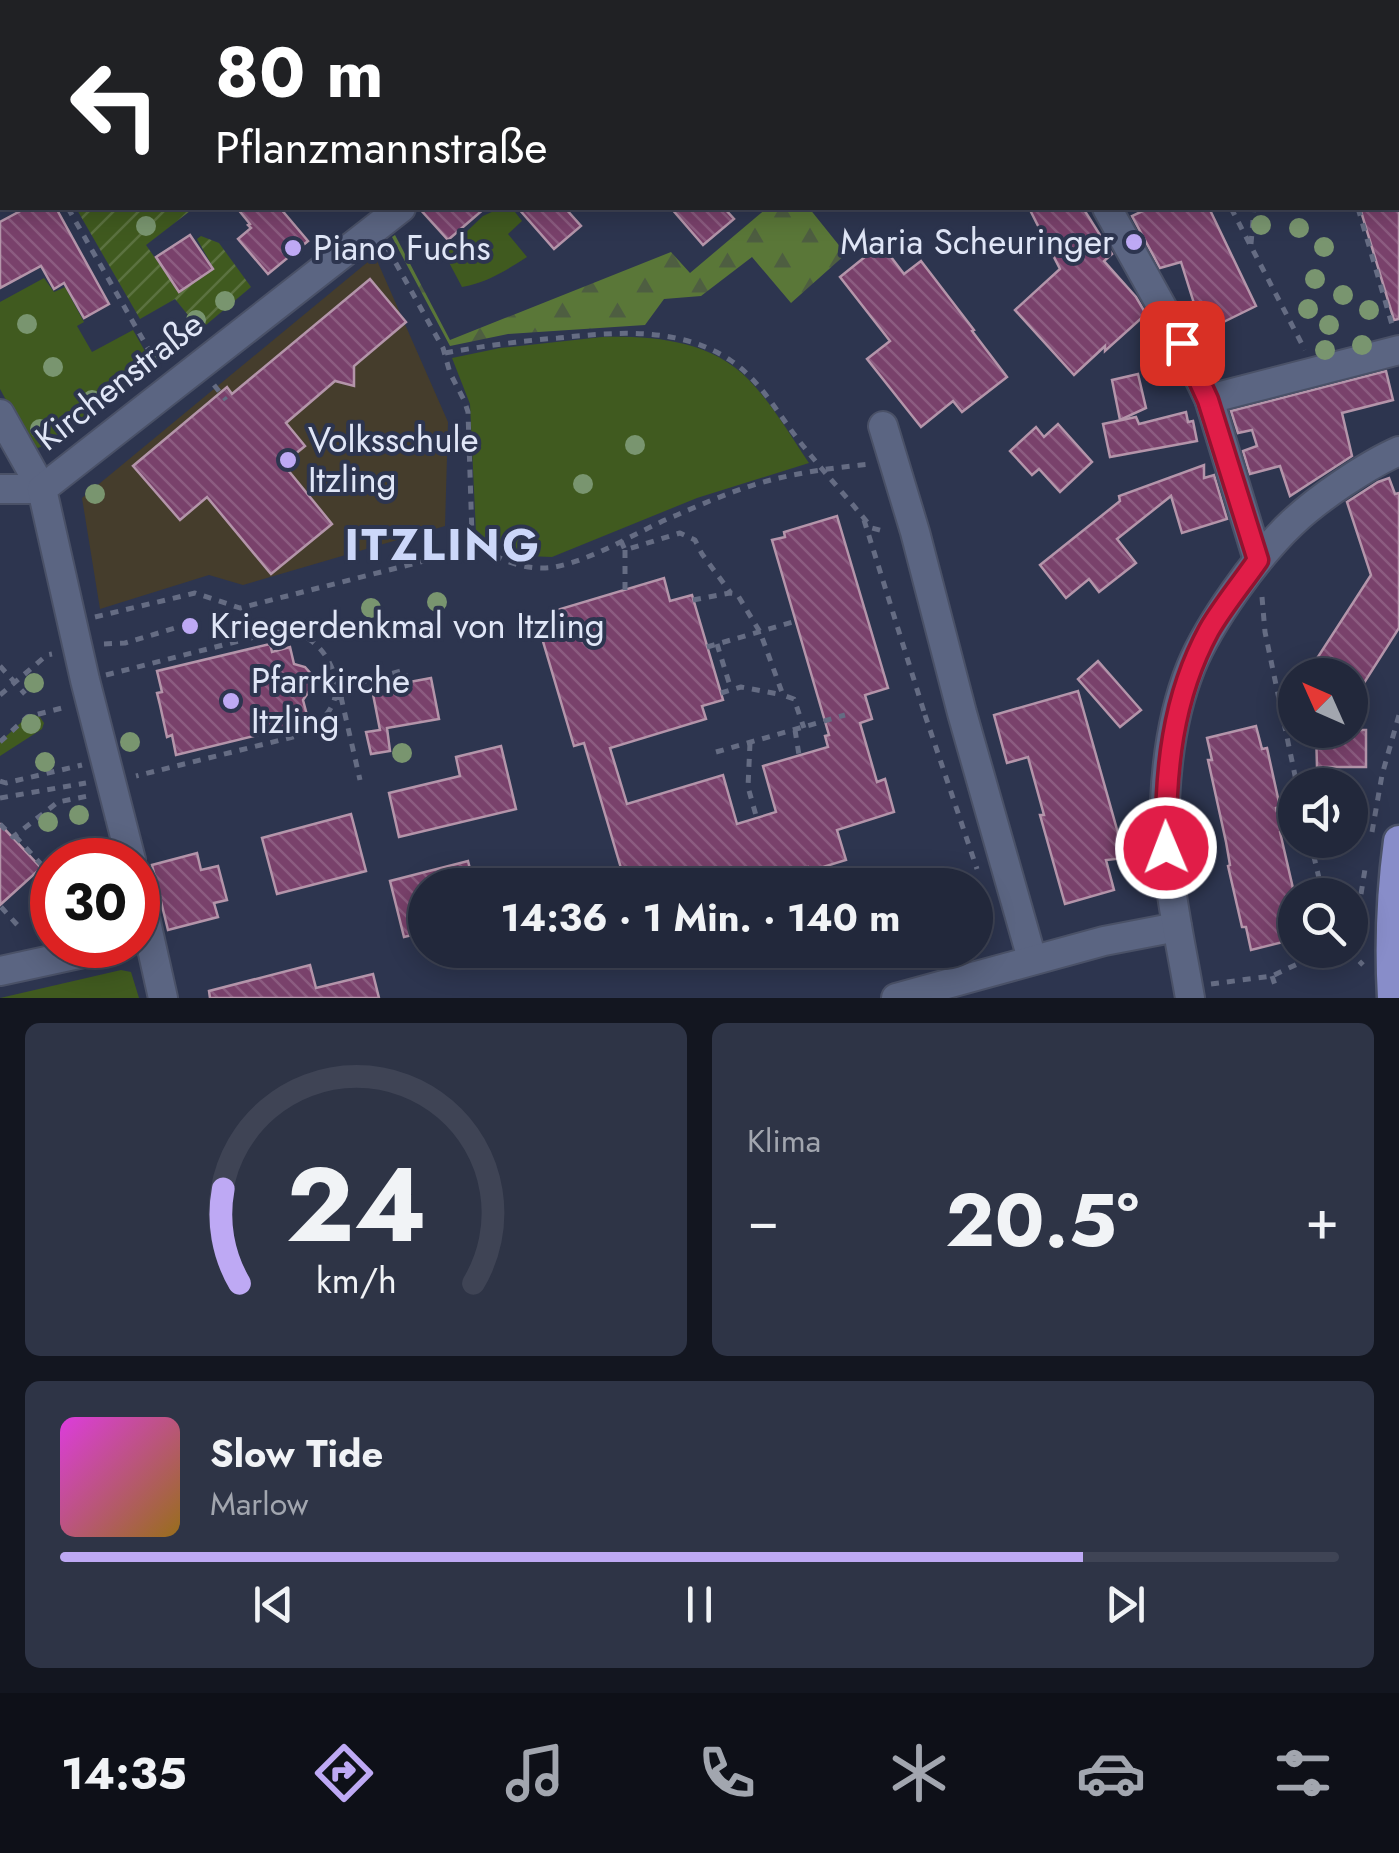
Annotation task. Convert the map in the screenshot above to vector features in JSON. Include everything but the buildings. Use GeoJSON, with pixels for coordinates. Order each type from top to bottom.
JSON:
{"type":"FeatureCollection","features":[{"type":"Feature","properties":{"kind":"main road"},"geometry":{"type":"LineString","coordinates":[[1387,977],[1399,842]]}},
{"type":"Feature","properties":{"kind":"street","name":"Kirchenstraße"},"geometry":{"type":"LineString","coordinates":[[124,838],[42,490],[398,210]]}},
{"type":"Feature","properties":{"kind":"street"},"geometry":{"type":"LineString","coordinates":[[1107,210],[1182,343],[1208,400],[1258,560]]}},
{"type":"Feature","properties":{"kind":"street"},"geometry":{"type":"LineString","coordinates":[[1208,400],[1399,347]]}},
{"type":"Feature","properties":{"kind":"street"},"geometry":{"type":"LineString","coordinates":[[0,414],[42,490]]}},
{"type":"Feature","properties":{"kind":"street"},"geometry":{"type":"LineString","coordinates":[[883,426],[1032,960]]}},
{"type":"Feature","properties":{"kind":"street"},"geometry":{"type":"LineString","coordinates":[[1189,993],[1166,848],[1165,800],[1171,739],[1192,667],[1211,628],[1258,560],[1292,522],[1354,476],[1399,451]]}},
{"type":"Feature","properties":{"kind":"street"},"geometry":{"type":"LineString","coordinates":[[0,489],[42,490]]}},
{"type":"Feature","properties":{"kind":"street"},"geometry":{"type":"LineString","coordinates":[[896,998],[1104,941],[1178,927]]}},
{"type":"Feature","properties":{"kind":"street"},"geometry":{"type":"LineString","coordinates":[[0,971],[30,964]]}},
{"type":"Feature","properties":{"kind":"street"},"geometry":{"type":"LineString","coordinates":[[153,968],[164,998]]}},
{"type":"Feature","properties":{"kind":"path"},"geometry":{"type":"LineString","coordinates":[[69,210],[159,367]]}},
{"type":"Feature","properties":{"kind":"path"},"geometry":{"type":"LineString","coordinates":[[1232,210],[1316,370]]}},
{"type":"Feature","properties":{"kind":"path"},"geometry":{"type":"LineString","coordinates":[[1251,246],[1254,210]]}},
{"type":"Feature","properties":{"kind":"path"},"geometry":{"type":"LineString","coordinates":[[1359,210],[1399,347]]}},
{"type":"Feature","properties":{"kind":"path"},"geometry":{"type":"LineString","coordinates":[[384,242],[444,353],[468,412],[472,536],[480,546],[503,560],[528,567],[554,567],[775,479],[824,468],[893,462]]}},
{"type":"Feature","properties":{"kind":"path"},"geometry":{"type":"LineString","coordinates":[[444,353],[495,343],[616,332],[658,334],[698,344],[731,360],[757,384],[872,528],[915,532]]}},
{"type":"Feature","properties":{"kind":"path"},"geometry":{"type":"LineString","coordinates":[[208,379],[226,400]]}},
{"type":"Feature","properties":{"kind":"path"},"geometry":{"type":"LineString","coordinates":[[863,518],[976,868]]}},
{"type":"Feature","properties":{"kind":"path"},"geometry":{"type":"LineString","coordinates":[[625,550],[680,532],[695,540],[730,593]]}},
{"type":"Feature","properties":{"kind":"path"},"geometry":{"type":"LineString","coordinates":[[621,541],[625,550],[625,590]]}},
{"type":"Feature","properties":{"kind":"path"},"geometry":{"type":"LineString","coordinates":[[90,618],[195,593],[240,608],[480,546]]}},
{"type":"Feature","properties":{"kind":"path"},"geometry":{"type":"LineString","coordinates":[[1258,560],[1264,632],[1293,768]]}},
{"type":"Feature","properties":{"kind":"path"},"geometry":{"type":"LineString","coordinates":[[693,600],[737,594],[760,632],[783,696]]}},
{"type":"Feature","properties":{"kind":"path"},"geometry":{"type":"LineString","coordinates":[[707,647],[796,622]]}},
{"type":"Feature","properties":{"kind":"path"},"geometry":{"type":"LineString","coordinates":[[96,644],[125,643],[182,626]]}},
{"type":"Feature","properties":{"kind":"path"},"geometry":{"type":"LineString","coordinates":[[103,676],[274,632],[308,638],[324,654],[334,674],[360,780]]}},
{"type":"Feature","properties":{"kind":"path"},"geometry":{"type":"LineString","coordinates":[[717,644],[731,690]]}},
{"type":"Feature","properties":{"kind":"path"},"geometry":{"type":"LineString","coordinates":[[0,695],[47,655],[58,654]]}},
{"type":"Feature","properties":{"kind":"path"},"geometry":{"type":"LineString","coordinates":[[0,666],[25,694]]}},
{"type":"Feature","properties":{"kind":"path"},"geometry":{"type":"LineString","coordinates":[[128,778],[298,736],[316,726],[338,698],[356,684],[404,670],[406,682]]}},
{"type":"Feature","properties":{"kind":"path"},"geometry":{"type":"LineString","coordinates":[[721,693],[741,687],[794,699],[804,728]]}},
{"type":"Feature","properties":{"kind":"path"},"geometry":{"type":"LineString","coordinates":[[0,742],[27,717],[72,705]]}},
{"type":"Feature","properties":{"kind":"path"},"geometry":{"type":"LineString","coordinates":[[716,752],[846,715]]}},
{"type":"Feature","properties":{"kind":"path"},"geometry":{"type":"LineString","coordinates":[[795,730],[800,755]]}},
{"type":"Feature","properties":{"kind":"path"},"geometry":{"type":"LineString","coordinates":[[750,743],[748,787],[757,819]]}},
{"type":"Feature","properties":{"kind":"path"},"geometry":{"type":"LineString","coordinates":[[0,781],[6,783],[86,764]]}},
{"type":"Feature","properties":{"kind":"path"},"geometry":{"type":"LineString","coordinates":[[0,798],[89,782],[93,796],[58,802],[15,836]]}},
{"type":"Feature","properties":{"kind":"path"},"geometry":{"type":"LineString","coordinates":[[0,822],[30,852]]}},
{"type":"Feature","properties":{"kind":"path"},"geometry":{"type":"LineString","coordinates":[[2,907],[22,929]]}},
{"type":"Feature","properties":{"kind":"path"},"geometry":{"type":"LineString","coordinates":[[1189,993],[1272,976],[1289,968]]}},
{"type":"Feature","properties":{"kind":"path"},"geometry":{"type":"LineString","coordinates":[[1272,976],[1276,991]]}},
{"type":"Feature","properties":{"kind":"shaded area","name":"Volksschule Itzling"},"geometry":{"type":"Polygon","coordinates":[[[375,256],[448,422],[445,526],[243,585],[209,575],[100,609],[82,498],[375,256]]]}},
{"type":"Feature","properties":{"kind":"green space"},"geometry":{"type":"Polygon","coordinates":[[[77,210],[191,210],[146,245],[179,292],[214,269],[197,239],[201,236],[219,243],[251,287],[200,330],[175,299],[140,319],[77,210]]]}},
{"type":"Feature","properties":{"kind":"green space"},"geometry":{"type":"Polygon","coordinates":[[[496,210],[515,212],[522,221],[508,234],[527,257],[488,279],[462,287],[444,253],[483,216],[496,210]]]}},
{"type":"Feature","properties":{"kind":"green space"},"geometry":{"type":"Polygon","coordinates":[[[765,210],[811,210],[846,254],[791,303],[752,257],[701,296],[664,299],[645,325],[508,334],[450,346],[392,237],[395,235],[450,340],[671,252],[690,273],[765,210]]]}},
{"type":"Feature","properties":{"kind":"green space"},"geometry":{"type":"Polygon","coordinates":[[[44,278],[54,292],[65,287],[84,322],[77,326],[92,352],[133,330],[146,353],[144,370],[57,440],[38,448],[29,442],[0,389],[0,302],[44,278]]]}},
{"type":"Feature","properties":{"kind":"green space"},"geometry":{"type":"Polygon","coordinates":[[[602,337],[680,343],[717,356],[757,389],[809,463],[697,498],[552,557],[527,556],[479,537],[470,404],[452,358],[500,348],[602,337]]]}},
{"type":"Feature","properties":{"kind":"green space"},"geometry":{"type":"Polygon","coordinates":[[[34,715],[44,723],[42,729],[0,756],[0,742],[34,715]]]}},
{"type":"Feature","properties":{"kind":"green space"},"geometry":{"type":"Polygon","coordinates":[[[121,970],[131,972],[139,998],[0,998],[121,970]]]}},
{"type":"Feature","properties":{"kind":"place","name":"Maria Scheuringer"},"geometry":{"type":"Point","coordinates":[1134,242]}},
{"type":"Feature","properties":{"kind":"place","name":"Piano Fuchs"},"geometry":{"type":"Point","coordinates":[293,248]}},
{"type":"Feature","properties":{"kind":"place","name":"Volksschule Itzling"},"geometry":{"type":"Point","coordinates":[288,460]}},
{"type":"Feature","properties":{"kind":"place","name":"Kriegerdenkmal von Itzling"},"geometry":{"type":"Point","coordinates":[190,626]}},
{"type":"Feature","properties":{"kind":"place","name":"Pfarrkirche Itzling"},"geometry":{"type":"Point","coordinates":[231,701]}},
{"type":"Feature","properties":{"kind":"district","name":"ITZLING"},"geometry":{"type":"Point","coordinates":[443,544]}},
{"type":"Feature","properties":{"kind":"route"},"geometry":{"type":"LineString","coordinates":[[1166,848],[1165,800],[1171,739],[1180,702],[1211,628],[1258,560],[1208,400],[1182,343]]}}]}
